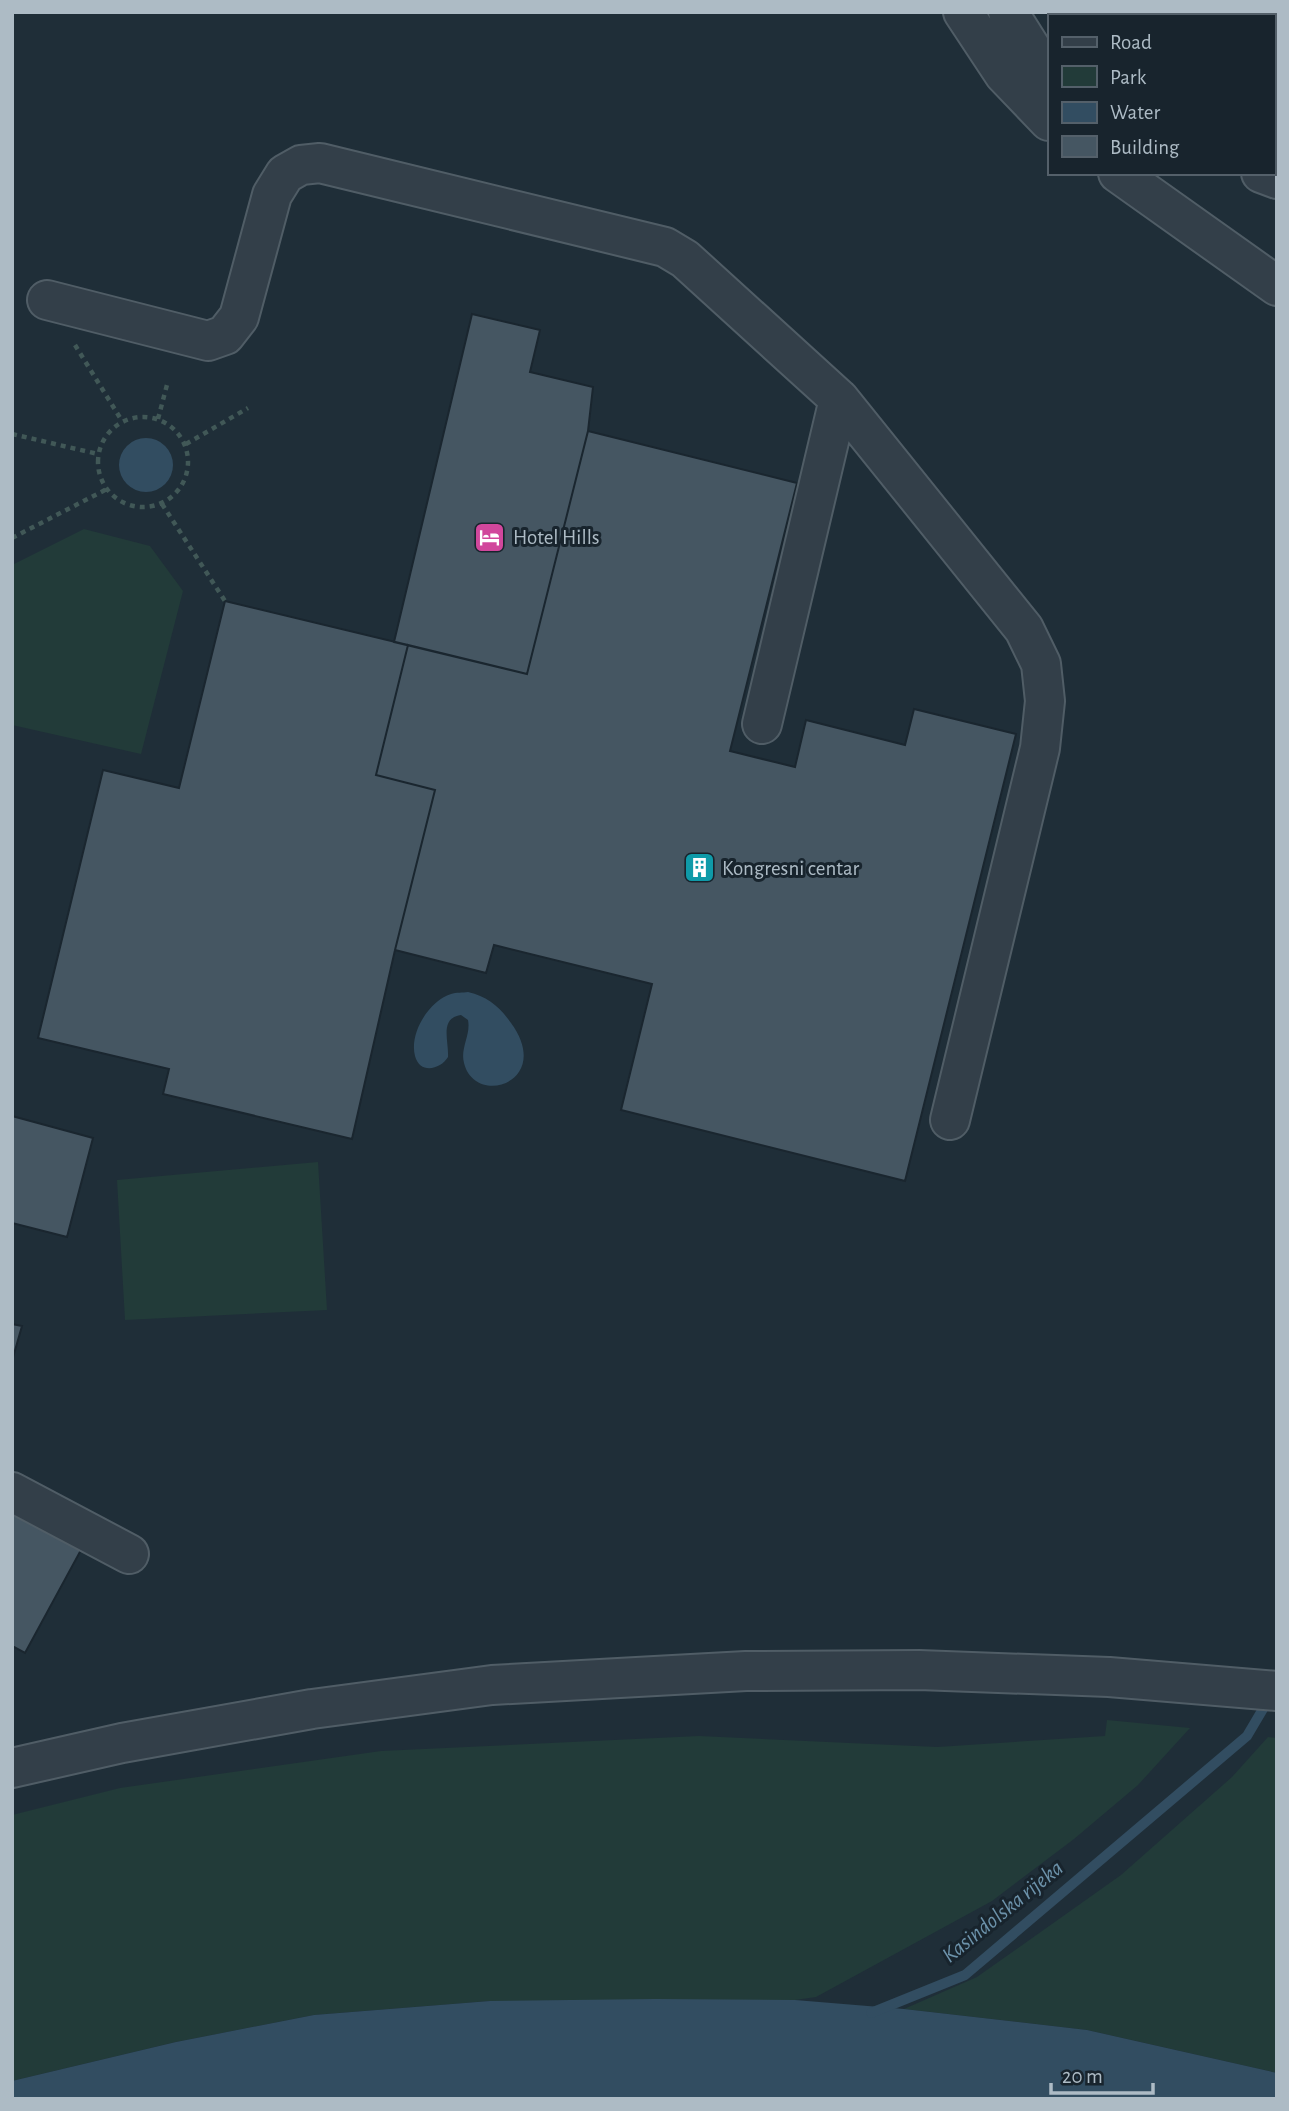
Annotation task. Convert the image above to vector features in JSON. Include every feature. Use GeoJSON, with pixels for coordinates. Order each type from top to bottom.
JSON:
{"type":"FeatureCollection","features":[{"type":"Feature","properties":{"kind":"street"},"geometry":{"type":"LineString","coordinates":[[963,12],[1004,74],[1048,120]]}},
{"type":"Feature","properties":{"kind":"street"},"geometry":{"type":"LineString","coordinates":[[1008,12],[1048,75]]}},
{"type":"Feature","properties":{"kind":"street"},"geometry":{"type":"LineString","coordinates":[[47,300],[208,341],[225,335],[239,317],[272,195],[285,174],[301,165],[320,163],[666,247],[685,259],[839,399],[1024,629],[1041,664],[1045,701],[1040,748],[950,1120]]}},
{"type":"Feature","properties":{"kind":"street"},"geometry":{"type":"LineString","coordinates":[[1121,175],[1277,286]]}},
{"type":"Feature","properties":{"kind":"street"},"geometry":{"type":"LineString","coordinates":[[762,724],[839,399]]}},
{"type":"Feature","properties":{"kind":"street"},"geometry":{"type":"LineString","coordinates":[[12,1492],[129,1554]]}},
{"type":"Feature","properties":{"kind":"street"},"geometry":{"type":"LineString","coordinates":[[12,1768],[122,1743],[298,1712],[492,1685],[759,1671],[919,1670],[1109,1677],[1277,1691]]}},
{"type":"Feature","properties":{"kind":"path"},"geometry":{"type":"LineString","coordinates":[[47,300],[122,422]]}},
{"type":"Feature","properties":{"kind":"path"},"geometry":{"type":"LineString","coordinates":[[159,419],[168,381]]}},
{"type":"Feature","properties":{"kind":"path"},"geometry":{"type":"LineString","coordinates":[[186,444],[248,408]]}},
{"type":"Feature","properties":{"kind":"path"},"geometry":{"type":"LineString","coordinates":[[146,416],[159,419],[179,433],[186,444],[189,458],[185,478],[173,496],[162,503],[147,507],[132,506],[117,499],[101,478],[98,454],[111,430],[122,422],[146,416]]}},
{"type":"Feature","properties":{"kind":"path"},"geometry":{"type":"LineString","coordinates":[[12,434],[98,454]]}},
{"type":"Feature","properties":{"kind":"path"},"geometry":{"type":"LineString","coordinates":[[12,538],[107,489]]}},
{"type":"Feature","properties":{"kind":"path"},"geometry":{"type":"LineString","coordinates":[[162,503],[225,601]]}},
{"type":"Feature","properties":{"kind":"green space"},"geometry":{"type":"Polygon","coordinates":[[[84,529],[150,546],[183,591],[141,754],[12,725],[12,565],[84,529]]]}},
{"type":"Feature","properties":{"kind":"green space"},"geometry":{"type":"Polygon","coordinates":[[[318,1162],[327,1310],[125,1320],[117,1180],[318,1162]]]}},
{"type":"Feature","properties":{"kind":"green space"},"geometry":{"type":"Polygon","coordinates":[[[1107,1720],[1190,1728],[1138,1785],[1074,1839],[992,1901],[816,1997],[795,2000],[490,2001],[314,2015],[176,2042],[12,2081],[12,1815],[120,1788],[381,1751],[699,1736],[937,1747],[1105,1736],[1107,1720]]]}},
{"type":"Feature","properties":{"kind":"green space"},"geometry":{"type":"Polygon","coordinates":[[[1268,1737],[1277,1738],[1277,2073],[1087,2030],[904,2009],[977,1977],[1121,1875],[1232,1777],[1268,1737]]]}},
{"type":"Feature","properties":{"kind":"water"},"geometry":{"type":"Polygon","coordinates":[[[146,438],[165,446],[173,465],[165,484],[146,492],[127,484],[119,465],[127,446],[146,438]]]}},
{"type":"Feature","properties":{"kind":"water"},"geometry":{"type":"Polygon","coordinates":[[[468,992],[497,1007],[511,1023],[522,1044],[523,1060],[518,1073],[508,1082],[495,1086],[482,1084],[471,1077],[463,1057],[468,1020],[461,1015],[454,1017],[447,1025],[448,1057],[441,1065],[426,1068],[421,1066],[415,1056],[415,1038],[428,1011],[435,1003],[453,993],[468,992]]]}},
{"type":"Feature","properties":{"kind":"water"},"geometry":{"type":"Polygon","coordinates":[[[795,2000],[904,2009],[1087,2030],[1277,2073],[1277,2099],[12,2099],[12,2081],[176,2042],[314,2015],[490,2001],[795,2000]]]}},
{"type":"Feature","properties":{"kind":"building","name":"Hotel Hills"},"geometry":{"type":"Polygon","coordinates":[[[472,314],[540,330],[530,372],[593,387],[588,431],[527,674],[394,642],[472,314]]]}},
{"type":"Feature","properties":{"kind":"building","name":"Kongresni centar"},"geometry":{"type":"Polygon","coordinates":[[[588,431],[797,483],[730,751],[795,767],[806,720],[905,745],[914,709],[1016,734],[905,1181],[621,1110],[652,984],[494,945],[486,973],[395,950],[435,790],[376,775],[408,645],[527,674],[588,431]]]}},
{"type":"Feature","properties":{"kind":"building"},"geometry":{"type":"Polygon","coordinates":[[[225,601],[408,645],[376,775],[435,790],[352,1139],[163,1094],[169,1069],[38,1038],[103,770],[179,788],[225,601]]]}},
{"type":"Feature","properties":{"kind":"building"},"geometry":{"type":"Polygon","coordinates":[[[12,1116],[93,1138],[67,1237],[12,1223],[12,1116]]]}},
{"type":"Feature","properties":{"kind":"building"},"geometry":{"type":"Polygon","coordinates":[[[12,1324],[22,1326],[12,1361],[12,1324]]]}},
{"type":"Feature","properties":{"kind":"building"},"geometry":{"type":"Polygon","coordinates":[[[12,1513],[81,1550],[25,1653],[12,1646],[12,1513]]]}},
{"type":"Feature","properties":{"kind":"waterway","name":"Kasindolska rijeka"},"geometry":{"type":"LineString","coordinates":[[871,2013],[965,1975],[1247,1736],[1270,1697]]}},
{"type":"Feature","properties":{"kind":"place","name":"Hotel Hills"},"geometry":{"type":"Point","coordinates":[490,537]}},
{"type":"Feature","properties":{"kind":"place","name":"Kongresni centar"},"geometry":{"type":"Point","coordinates":[699,868]}}]}
